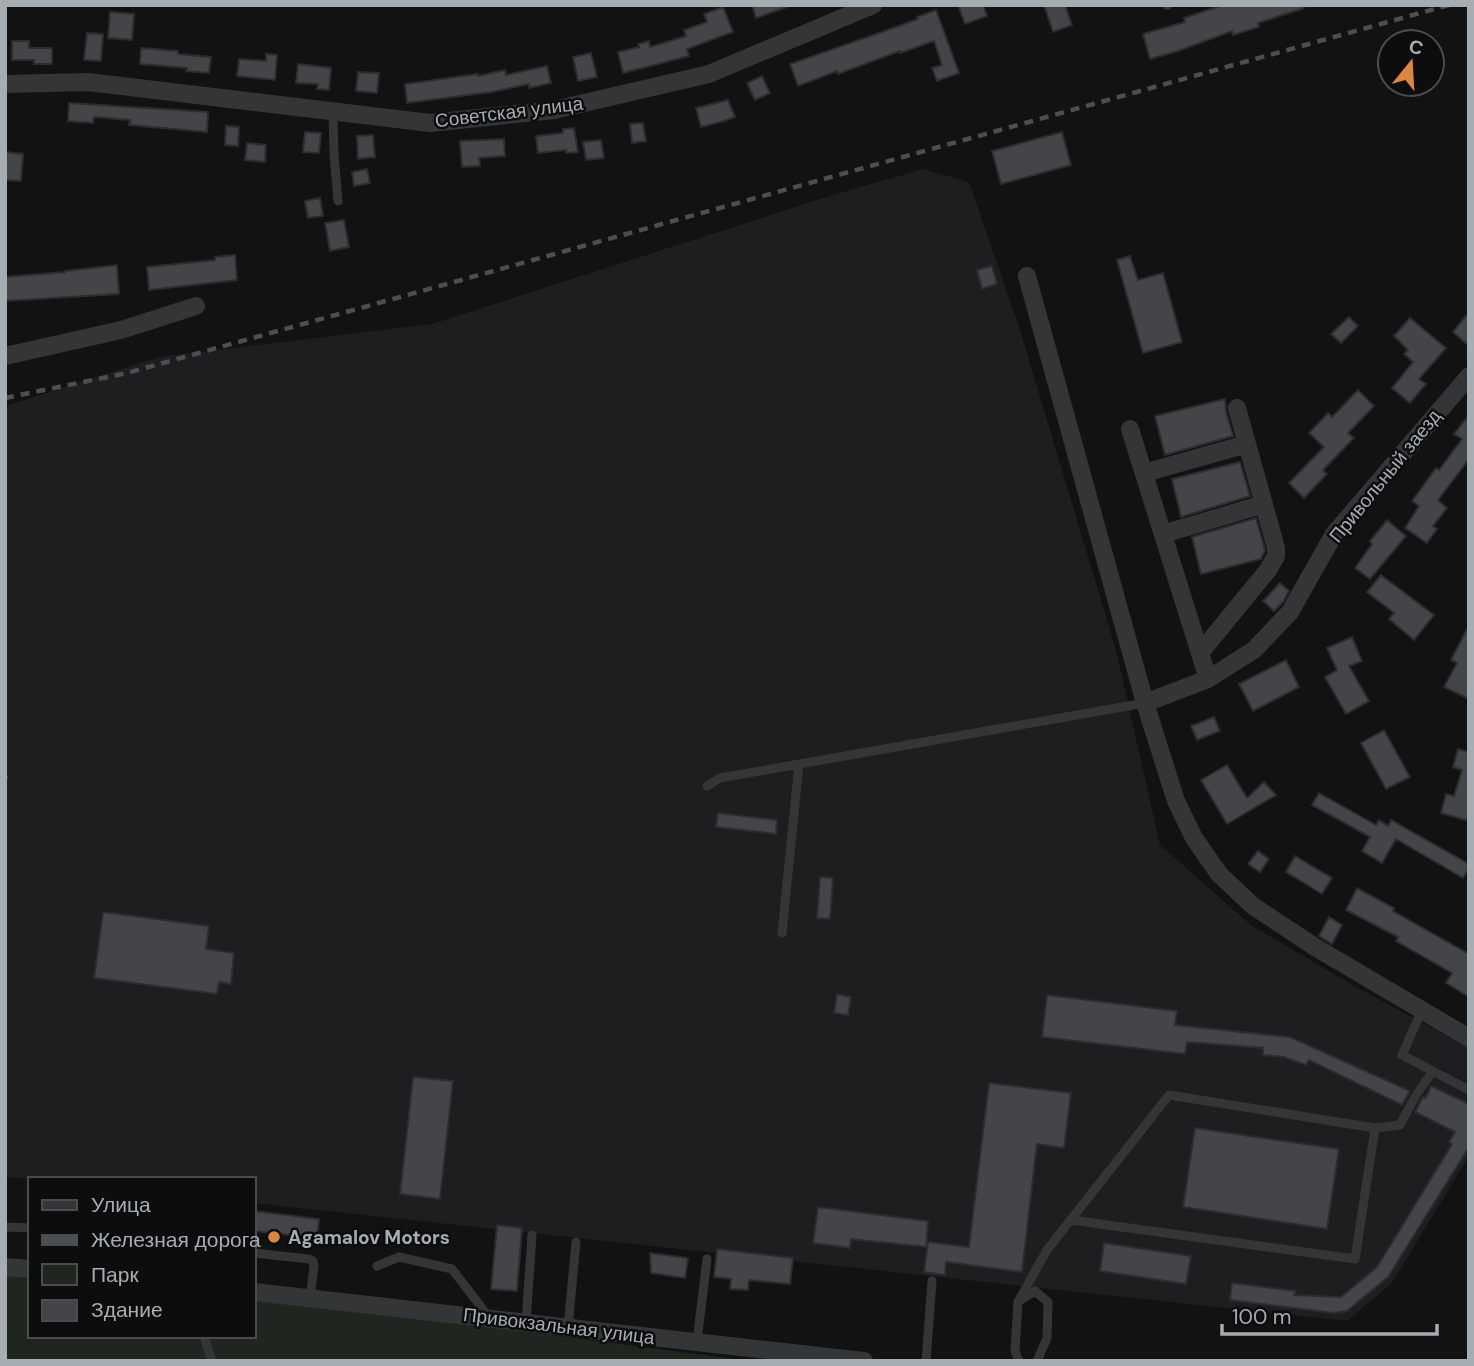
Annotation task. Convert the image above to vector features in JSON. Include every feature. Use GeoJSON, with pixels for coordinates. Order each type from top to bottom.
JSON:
{"type":"FeatureCollection","features":[{"type":"Feature","properties":{"kind":"street","name":"Советская улица"},"geometry":{"type":"LineString","coordinates":[[5,84],[88,82],[430,123],[554,110],[709,74],[873,5]]}},
{"type":"Feature","properties":{"kind":"street"},"geometry":{"type":"LineString","coordinates":[[1027,276],[1145,703],[1176,801],[1194,838],[1219,874],[1253,906],[1315,947],[1469,1038]]}},
{"type":"Feature","properties":{"kind":"street"},"geometry":{"type":"LineString","coordinates":[[5,356],[121,330],[196,306]]}},
{"type":"Feature","properties":{"kind":"street","name":"Привольный заезд"},"geometry":{"type":"LineString","coordinates":[[1145,703],[1208,679],[1254,650],[1290,612],[1334,534],[1469,376]]}},
{"type":"Feature","properties":{"kind":"street"},"geometry":{"type":"LineString","coordinates":[[1200,653],[1268,570],[1276,556],[1237,408]]}},
{"type":"Feature","properties":{"kind":"street"},"geometry":{"type":"LineString","coordinates":[[1130,429],[1208,679]]}},
{"type":"Feature","properties":{"kind":"street"},"geometry":{"type":"LineString","coordinates":[[1144,473],[1247,444]]}},
{"type":"Feature","properties":{"kind":"street"},"geometry":{"type":"LineString","coordinates":[[1163,534],[1264,504]]}},
{"type":"Feature","properties":{"kind":"street"},"geometry":{"type":"LineString","coordinates":[[5,1267],[28,1269]]}},
{"type":"Feature","properties":{"kind":"street","name":"Привокзальная улица"},"geometry":{"type":"LineString","coordinates":[[256,1292],[864,1361]]}},
{"type":"Feature","properties":{"kind":"lane"},"geometry":{"type":"LineString","coordinates":[[333,111],[338,201]]}},
{"type":"Feature","properties":{"kind":"lane"},"geometry":{"type":"LineString","coordinates":[[707,786],[720,778],[1145,703]]}},
{"type":"Feature","properties":{"kind":"lane"},"geometry":{"type":"LineString","coordinates":[[782,933],[799,764]]}},
{"type":"Feature","properties":{"kind":"lane"},"geometry":{"type":"LineString","coordinates":[[1422,1010],[1402,1055],[1469,1090]]}},
{"type":"Feature","properties":{"kind":"lane"},"geometry":{"type":"LineString","coordinates":[[1019,1361],[1015,1350],[1017,1302],[1047,1250],[1168,1095],[1375,1128],[1400,1125],[1433,1071]]}},
{"type":"Feature","properties":{"kind":"lane"},"geometry":{"type":"LineString","coordinates":[[1071,1220],[1355,1259],[1375,1128]]}},
{"type":"Feature","properties":{"kind":"lane"},"geometry":{"type":"LineString","coordinates":[[5,1227],[28,1228]]}},
{"type":"Feature","properties":{"kind":"lane"},"geometry":{"type":"LineString","coordinates":[[526,1322],[532,1235]]}},
{"type":"Feature","properties":{"kind":"lane"},"geometry":{"type":"LineString","coordinates":[[568,1327],[576,1242]]}},
{"type":"Feature","properties":{"kind":"lane"},"geometry":{"type":"LineString","coordinates":[[256,1253],[313,1261],[310,1298]]}},
{"type":"Feature","properties":{"kind":"lane"},"geometry":{"type":"LineString","coordinates":[[377,1266],[399,1257],[452,1269],[489,1318]]}},
{"type":"Feature","properties":{"kind":"lane"},"geometry":{"type":"LineString","coordinates":[[697,1341],[707,1259]]}},
{"type":"Feature","properties":{"kind":"lane"},"geometry":{"type":"LineString","coordinates":[[926,1361],[932,1281]]}},
{"type":"Feature","properties":{"kind":"lane"},"geometry":{"type":"LineString","coordinates":[[1017,1302],[1035,1291],[1048,1302],[1047,1338],[1037,1361]]}},
{"type":"Feature","properties":{"kind":"lane"},"geometry":{"type":"LineString","coordinates":[[205,1338],[212,1361]]}},
{"type":"Feature","properties":{"kind":"shaded area"},"geometry":{"type":"Polygon","coordinates":[[[923,169],[969,182],[1020,330],[1116,650],[1160,845],[1251,925],[1361,990],[1469,1047],[1469,1156],[1392,1283],[1347,1321],[256,1203],[256,1177],[5,1177],[5,406],[159,357],[432,324],[833,195],[923,169]]]}},
{"type":"Feature","properties":{"kind":"green space"},"geometry":{"type":"Polygon","coordinates":[[[5,1270],[28,1272],[28,1338],[256,1338],[256,1296],[750,1361],[5,1361],[5,1270]]]}},
{"type":"Feature","properties":{"kind":"building"},"geometry":{"type":"Polygon","coordinates":[[[752,5],[787,5],[787,7],[756,18],[752,5]]]}},
{"type":"Feature","properties":{"kind":"building"},"geometry":{"type":"Polygon","coordinates":[[[958,5],[983,5],[987,16],[965,24],[958,5]]]}},
{"type":"Feature","properties":{"kind":"building"},"geometry":{"type":"Polygon","coordinates":[[[1044,5],[1065,5],[1072,25],[1053,32],[1044,5]]]}},
{"type":"Feature","properties":{"kind":"building"},"geometry":{"type":"Polygon","coordinates":[[[1223,5],[1303,5],[1304,8],[1258,23],[1259,27],[1233,35],[1232,31],[1150,59],[1143,34],[1185,22],[1184,18],[1223,5]]]}},
{"type":"Feature","properties":{"kind":"building"},"geometry":{"type":"Polygon","coordinates":[[[723,7],[733,32],[687,49],[689,56],[623,73],[618,52],[639,47],[638,44],[649,41],[650,47],[686,36],[684,30],[707,22],[704,14],[723,7]]]}},
{"type":"Feature","properties":{"kind":"building"},"geometry":{"type":"Polygon","coordinates":[[[936,10],[959,73],[937,81],[932,68],[942,65],[934,41],[798,86],[790,64],[918,19],[917,17],[936,10]]]}},
{"type":"Feature","properties":{"kind":"building"},"geometry":{"type":"Polygon","coordinates":[[[110,12],[134,14],[132,40],[108,38],[110,12]]]}},
{"type":"Feature","properties":{"kind":"building"},"geometry":{"type":"Polygon","coordinates":[[[87,33],[103,34],[101,61],[84,60],[87,33]]]}},
{"type":"Feature","properties":{"kind":"building"},"geometry":{"type":"Polygon","coordinates":[[[12,41],[29,41],[29,48],[52,48],[52,64],[34,64],[34,60],[12,60],[12,41]]]}},
{"type":"Feature","properties":{"kind":"building"},"geometry":{"type":"Polygon","coordinates":[[[141,48],[211,57],[209,73],[186,71],[187,68],[140,64],[141,48]]]}},
{"type":"Feature","properties":{"kind":"building"},"geometry":{"type":"Polygon","coordinates":[[[591,53],[597,77],[578,81],[573,57],[591,53]]]}},
{"type":"Feature","properties":{"kind":"building"},"geometry":{"type":"Polygon","coordinates":[[[266,54],[277,55],[275,80],[237,76],[239,59],[266,61],[266,54]]]}},
{"type":"Feature","properties":{"kind":"building"},"geometry":{"type":"Polygon","coordinates":[[[298,64],[331,68],[329,90],[317,89],[318,84],[296,83],[298,64]]]}},
{"type":"Feature","properties":{"kind":"building"},"geometry":{"type":"Polygon","coordinates":[[[547,66],[551,83],[407,103],[405,84],[478,76],[505,70],[506,75],[547,66]]]}},
{"type":"Feature","properties":{"kind":"building"},"geometry":{"type":"Polygon","coordinates":[[[358,72],[379,73],[377,93],[356,91],[358,72]]]}},
{"type":"Feature","properties":{"kind":"building"},"geometry":{"type":"Polygon","coordinates":[[[762,76],[770,93],[755,100],[747,83],[762,76]]]}},
{"type":"Feature","properties":{"kind":"building"},"geometry":{"type":"Polygon","coordinates":[[[728,100],[735,117],[701,127],[696,108],[728,100]]]}},
{"type":"Feature","properties":{"kind":"building"},"geometry":{"type":"Polygon","coordinates":[[[69,103],[208,112],[207,132],[129,125],[130,120],[94,117],[93,123],[68,121],[69,103]]]}},
{"type":"Feature","properties":{"kind":"building"},"geometry":{"type":"Polygon","coordinates":[[[643,123],[646,141],[632,143],[630,124],[643,123]]]}},
{"type":"Feature","properties":{"kind":"building"},"geometry":{"type":"Polygon","coordinates":[[[226,126],[239,127],[238,146],[225,145],[226,126]]]}},
{"type":"Feature","properties":{"kind":"building"},"geometry":{"type":"Polygon","coordinates":[[[574,128],[578,152],[566,153],[566,150],[538,153],[536,136],[563,133],[563,129],[574,128]]]}},
{"type":"Feature","properties":{"kind":"building"},"geometry":{"type":"Polygon","coordinates":[[[305,132],[321,133],[319,153],[303,152],[305,132]]]}},
{"type":"Feature","properties":{"kind":"building"},"geometry":{"type":"Polygon","coordinates":[[[1062,132],[1071,165],[1001,184],[992,151],[1062,132]]]}},
{"type":"Feature","properties":{"kind":"building"},"geometry":{"type":"Polygon","coordinates":[[[373,135],[375,157],[358,159],[357,136],[373,135]]]}},
{"type":"Feature","properties":{"kind":"building"},"geometry":{"type":"Polygon","coordinates":[[[504,139],[505,156],[479,158],[480,166],[462,167],[460,141],[504,139]]]}},
{"type":"Feature","properties":{"kind":"building"},"geometry":{"type":"Polygon","coordinates":[[[601,140],[604,158],[586,160],[583,142],[601,140]]]}},
{"type":"Feature","properties":{"kind":"building"},"geometry":{"type":"Polygon","coordinates":[[[247,143],[266,145],[265,162],[245,160],[247,143]]]}},
{"type":"Feature","properties":{"kind":"building"},"geometry":{"type":"Polygon","coordinates":[[[5,152],[23,154],[21,181],[5,180],[5,152]]]}},
{"type":"Feature","properties":{"kind":"building"},"geometry":{"type":"Polygon","coordinates":[[[367,169],[370,183],[354,186],[352,172],[367,169]]]}},
{"type":"Feature","properties":{"kind":"building"},"geometry":{"type":"Polygon","coordinates":[[[320,198],[323,216],[308,218],[305,201],[320,198]]]}},
{"type":"Feature","properties":{"kind":"building"},"geometry":{"type":"Polygon","coordinates":[[[344,220],[349,247],[330,251],[325,223],[344,220]]]}},
{"type":"Feature","properties":{"kind":"building"},"geometry":{"type":"Polygon","coordinates":[[[235,255],[237,280],[149,290],[147,267],[215,260],[215,257],[235,255]]]}},
{"type":"Feature","properties":{"kind":"building"},"geometry":{"type":"Polygon","coordinates":[[[1130,256],[1138,280],[1163,273],[1182,342],[1143,353],[1117,260],[1130,256]]]}},
{"type":"Feature","properties":{"kind":"building"},"geometry":{"type":"Polygon","coordinates":[[[117,265],[119,294],[5,301],[5,277],[117,265]]]}},
{"type":"Feature","properties":{"kind":"building"},"geometry":{"type":"Polygon","coordinates":[[[992,266],[997,284],[982,289],[977,270],[992,266]]]}},
{"type":"Feature","properties":{"kind":"building"},"geometry":{"type":"Polygon","coordinates":[[[1469,312],[1469,346],[1453,332],[1469,312]]]}},
{"type":"Feature","properties":{"kind":"building"},"geometry":{"type":"Polygon","coordinates":[[[1349,317],[1358,326],[1341,343],[1331,334],[1349,317]]]}},
{"type":"Feature","properties":{"kind":"building"},"geometry":{"type":"Polygon","coordinates":[[[1410,318],[1446,348],[1419,379],[1426,384],[1410,403],[1392,388],[1413,362],[1404,354],[1408,350],[1394,336],[1410,318]]]}},
{"type":"Feature","properties":{"kind":"building"},"geometry":{"type":"Polygon","coordinates":[[[1358,390],[1374,406],[1348,433],[1354,438],[1323,470],[1327,474],[1304,498],[1289,483],[1324,447],[1309,433],[1328,413],[1332,417],[1358,390]]]}},
{"type":"Feature","properties":{"kind":"building"},"geometry":{"type":"Polygon","coordinates":[[[1225,399],[1233,436],[1165,455],[1155,416],[1225,399]]]}},
{"type":"Feature","properties":{"kind":"building"},"geometry":{"type":"Polygon","coordinates":[[[1469,415],[1469,459],[1438,500],[1447,508],[1433,526],[1437,529],[1427,543],[1405,528],[1419,506],[1412,501],[1462,439],[1454,434],[1469,415]]]}},
{"type":"Feature","properties":{"kind":"building"},"geometry":{"type":"Polygon","coordinates":[[[1240,462],[1250,496],[1181,517],[1172,479],[1240,462]]]}},
{"type":"Feature","properties":{"kind":"building"},"geometry":{"type":"Polygon","coordinates":[[[1256,518],[1265,550],[1261,559],[1201,574],[1192,537],[1256,518]]]}},
{"type":"Feature","properties":{"kind":"building"},"geometry":{"type":"Polygon","coordinates":[[[1387,520],[1406,536],[1370,579],[1355,568],[1372,544],[1370,541],[1387,520]]]}},
{"type":"Feature","properties":{"kind":"building"},"geometry":{"type":"Polygon","coordinates":[[[1381,575],[1434,615],[1414,640],[1389,619],[1394,613],[1367,592],[1381,575]]]}},
{"type":"Feature","properties":{"kind":"building"},"geometry":{"type":"Polygon","coordinates":[[[1280,583],[1289,591],[1274,611],[1263,601],[1280,583]]]}},
{"type":"Feature","properties":{"kind":"building"},"geometry":{"type":"Polygon","coordinates":[[[1469,625],[1469,699],[1444,687],[1457,663],[1451,660],[1469,625]]]}},
{"type":"Feature","properties":{"kind":"building"},"geometry":{"type":"Polygon","coordinates":[[[1352,637],[1362,661],[1349,666],[1369,701],[1346,714],[1325,677],[1337,670],[1327,648],[1352,637]]]}},
{"type":"Feature","properties":{"kind":"building"},"geometry":{"type":"Polygon","coordinates":[[[1286,660],[1299,687],[1253,711],[1239,684],[1286,660]]]}},
{"type":"Feature","properties":{"kind":"building"},"geometry":{"type":"Polygon","coordinates":[[[1214,717],[1220,731],[1197,740],[1191,726],[1214,717]]]}},
{"type":"Feature","properties":{"kind":"building"},"geometry":{"type":"Polygon","coordinates":[[[1384,730],[1410,777],[1386,789],[1361,743],[1384,730]]]}},
{"type":"Feature","properties":{"kind":"building"},"geometry":{"type":"Polygon","coordinates":[[[1458,749],[1469,752],[1469,821],[1441,813],[1446,794],[1454,796],[1462,770],[1453,767],[1458,749]]]}},
{"type":"Feature","properties":{"kind":"building"},"geometry":{"type":"Polygon","coordinates":[[[1227,765],[1247,798],[1264,782],[1276,795],[1227,824],[1201,780],[1227,765]]]}},
{"type":"Feature","properties":{"kind":"building"},"geometry":{"type":"Polygon","coordinates":[[[1319,793],[1376,825],[1379,820],[1388,826],[1391,820],[1469,864],[1469,868],[1463,878],[1396,839],[1382,863],[1362,851],[1370,837],[1312,805],[1319,793]]]}},
{"type":"Feature","properties":{"kind":"building"},"geometry":{"type":"Polygon","coordinates":[[[718,813],[777,820],[776,834],[716,827],[718,813]]]}},
{"type":"Feature","properties":{"kind":"building"},"geometry":{"type":"Polygon","coordinates":[[[1258,851],[1269,859],[1260,872],[1248,864],[1258,851]]]}},
{"type":"Feature","properties":{"kind":"building"},"geometry":{"type":"Polygon","coordinates":[[[1295,856],[1332,878],[1322,894],[1286,872],[1295,856]]]}},
{"type":"Feature","properties":{"kind":"building"},"geometry":{"type":"Polygon","coordinates":[[[820,877],[833,878],[830,919],[817,918],[820,877]]]}},
{"type":"Feature","properties":{"kind":"building"},"geometry":{"type":"Polygon","coordinates":[[[1357,888],[1469,954],[1469,997],[1446,983],[1452,973],[1396,941],[1398,937],[1346,910],[1357,888]]]}},
{"type":"Feature","properties":{"kind":"building"},"geometry":{"type":"Polygon","coordinates":[[[103,912],[209,926],[206,949],[234,953],[231,984],[219,982],[217,994],[94,978],[103,912]]]}},
{"type":"Feature","properties":{"kind":"building"},"geometry":{"type":"Polygon","coordinates":[[[1329,917],[1342,925],[1332,944],[1319,936],[1329,917]]]}},
{"type":"Feature","properties":{"kind":"building"},"geometry":{"type":"Polygon","coordinates":[[[837,994],[851,997],[848,1015],[834,1013],[837,994]]]}},
{"type":"Feature","properties":{"kind":"building"},"geometry":{"type":"Polygon","coordinates":[[[1047,995],[1177,1011],[1175,1025],[1290,1037],[1410,1091],[1402,1105],[1309,1060],[1306,1065],[1284,1057],[1263,1055],[1263,1048],[1187,1042],[1185,1054],[1042,1037],[1047,995]]]}},
{"type":"Feature","properties":{"kind":"building"},"geometry":{"type":"Polygon","coordinates":[[[413,1077],[453,1081],[440,1199],[400,1194],[413,1077]]]}},
{"type":"Feature","properties":{"kind":"building"},"geometry":{"type":"Polygon","coordinates":[[[989,1083],[1071,1093],[1064,1148],[1037,1144],[1022,1272],[946,1262],[945,1275],[924,1272],[928,1242],[969,1247],[989,1083]]]}},
{"type":"Feature","properties":{"kind":"building"},"geometry":{"type":"Polygon","coordinates":[[[1431,1086],[1469,1104],[1469,1147],[1388,1277],[1347,1311],[1334,1313],[1230,1300],[1232,1283],[1296,1291],[1294,1295],[1341,1297],[1377,1267],[1452,1144],[1449,1142],[1455,1132],[1415,1112],[1431,1086]]]}},
{"type":"Feature","properties":{"kind":"building"},"geometry":{"type":"Polygon","coordinates":[[[1195,1128],[1339,1149],[1327,1229],[1183,1207],[1195,1128]]]}},
{"type":"Feature","properties":{"kind":"building"},"geometry":{"type":"Polygon","coordinates":[[[818,1207],[928,1221],[926,1247],[851,1239],[850,1248],[813,1243],[818,1207]]]}},
{"type":"Feature","properties":{"kind":"building"},"geometry":{"type":"Polygon","coordinates":[[[256,1211],[319,1219],[317,1238],[256,1231],[256,1211]]]}},
{"type":"Feature","properties":{"kind":"building"},"geometry":{"type":"Polygon","coordinates":[[[497,1225],[522,1228],[517,1291],[491,1289],[497,1225]]]}},
{"type":"Feature","properties":{"kind":"building"},"geometry":{"type":"Polygon","coordinates":[[[1104,1243],[1191,1256],[1186,1284],[1100,1271],[1104,1243]]]}},
{"type":"Feature","properties":{"kind":"building"},"geometry":{"type":"Polygon","coordinates":[[[717,1249],[793,1258],[790,1284],[749,1280],[748,1290],[730,1289],[731,1279],[714,1277],[717,1249]]]}},
{"type":"Feature","properties":{"kind":"building"},"geometry":{"type":"Polygon","coordinates":[[[650,1253],[688,1258],[685,1278],[651,1273],[650,1253]]]}},
{"type":"Feature","properties":{"kind":"railway"},"geometry":{"type":"LineString","coordinates":[[5,398],[127,373],[1449,5]]}},
{"type":"Feature","properties":{"kind":"place","name":"Agamalov Motors"},"geometry":{"type":"Point","coordinates":[274,1237]}}]}
